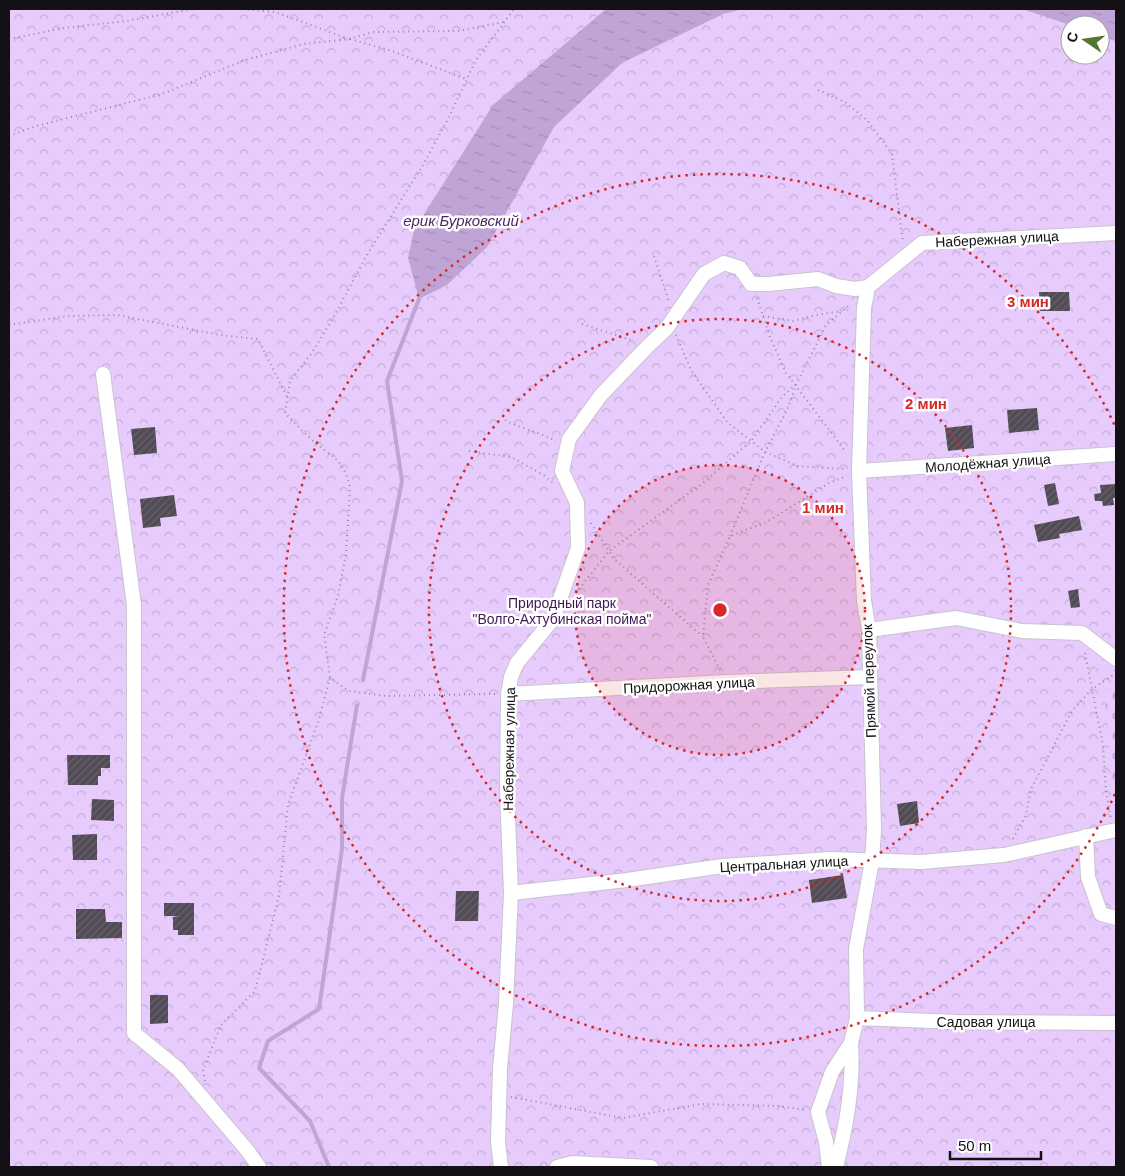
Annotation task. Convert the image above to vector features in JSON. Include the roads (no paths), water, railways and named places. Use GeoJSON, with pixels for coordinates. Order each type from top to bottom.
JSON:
{"type":"FeatureCollection","features":[{"type":"Feature","properties":{"kind":"street","name":"Набережная улица"},"geometry":{"type":"LineString","coordinates":[[501,1167],[498,1142],[499,1094],[511,893],[507,792],[508,694],[511,677],[517,663],[553,619],[578,548],[577,502],[562,471],[569,440],[601,395],[666,329],[704,274],[724,263],[740,268],[751,284],[818,279],[836,286],[856,289],[868,287],[922,243],[1116,233]]}},
{"type":"Feature","properties":{"kind":"street","name":"Прямой переулок"},"geometry":{"type":"LineString","coordinates":[[836,1167],[845,1132],[853,1067],[851,1044],[857,1018],[856,949],[872,861],[874,830],[869,630],[864,601],[859,471],[864,308],[868,287]]}},
{"type":"Feature","properties":{"kind":"street"},"geometry":{"type":"LineString","coordinates":[[103,374],[134,605],[134,1033],[178,1070],[259,1167]]}},
{"type":"Feature","properties":{"kind":"street","name":"Молодёжная улица"},"geometry":{"type":"LineString","coordinates":[[859,471],[1116,454]]}},
{"type":"Feature","properties":{"kind":"street"},"geometry":{"type":"LineString","coordinates":[[869,630],[956,618],[1022,631],[1082,634],[1116,659]]}},
{"type":"Feature","properties":{"kind":"street","name":"Придорожная улица"},"geometry":{"type":"LineString","coordinates":[[508,694],[726,682],[870,678]]}},
{"type":"Feature","properties":{"kind":"street","name":"Центральная улица"},"geometry":{"type":"LineString","coordinates":[[511,893],[627,880],[722,866],[830,859],[921,862],[1004,855],[1114,830]]}},
{"type":"Feature","properties":{"kind":"street"},"geometry":{"type":"LineString","coordinates":[[1086,836],[1088,877],[1101,914],[1116,918]]}},
{"type":"Feature","properties":{"kind":"street","name":"Садовая улица"},"geometry":{"type":"LineString","coordinates":[[857,1018],[958,1022],[1116,1023]]}},
{"type":"Feature","properties":{"kind":"street","name":"Прямой переулок"},"geometry":{"type":"LineString","coordinates":[[829,1167],[826,1142],[818,1112],[832,1072],[851,1044]]}},
{"type":"Feature","properties":{"kind":"street"},"geometry":{"type":"LineString","coordinates":[[557,1167],[572,1163],[651,1167]]}},
{"type":"Feature","properties":{"kind":"water","name":"ерик Бурковский"},"geometry":{"type":"Polygon","coordinates":[[[606,9],[743,9],[723,14],[622,63],[554,127],[487,247],[447,285],[419,299],[408,258],[414,230],[493,105],[606,9]]]}},
{"type":"Feature","properties":{"kind":"water"},"geometry":{"type":"Polygon","coordinates":[[[1022,9],[1116,9],[1116,41],[1110,39],[1110,15],[1060,15],[1060,22],[1022,9]]]}},
{"type":"Feature","properties":{"kind":"waterway"},"geometry":{"type":"LineString","coordinates":[[363,680],[402,481],[387,381],[419,299]]}},
{"type":"Feature","properties":{"kind":"waterway"},"geometry":{"type":"LineString","coordinates":[[329,1167],[310,1121],[259,1068],[268,1041],[319,1009],[342,849],[342,798],[357,705]]}},
{"type":"Feature","properties":{"kind":"park label","name":"Природный парк \"Волго-Ахтубинская пойма\""},"geometry":{"type":"Point","coordinates":[562,612]}}]}
